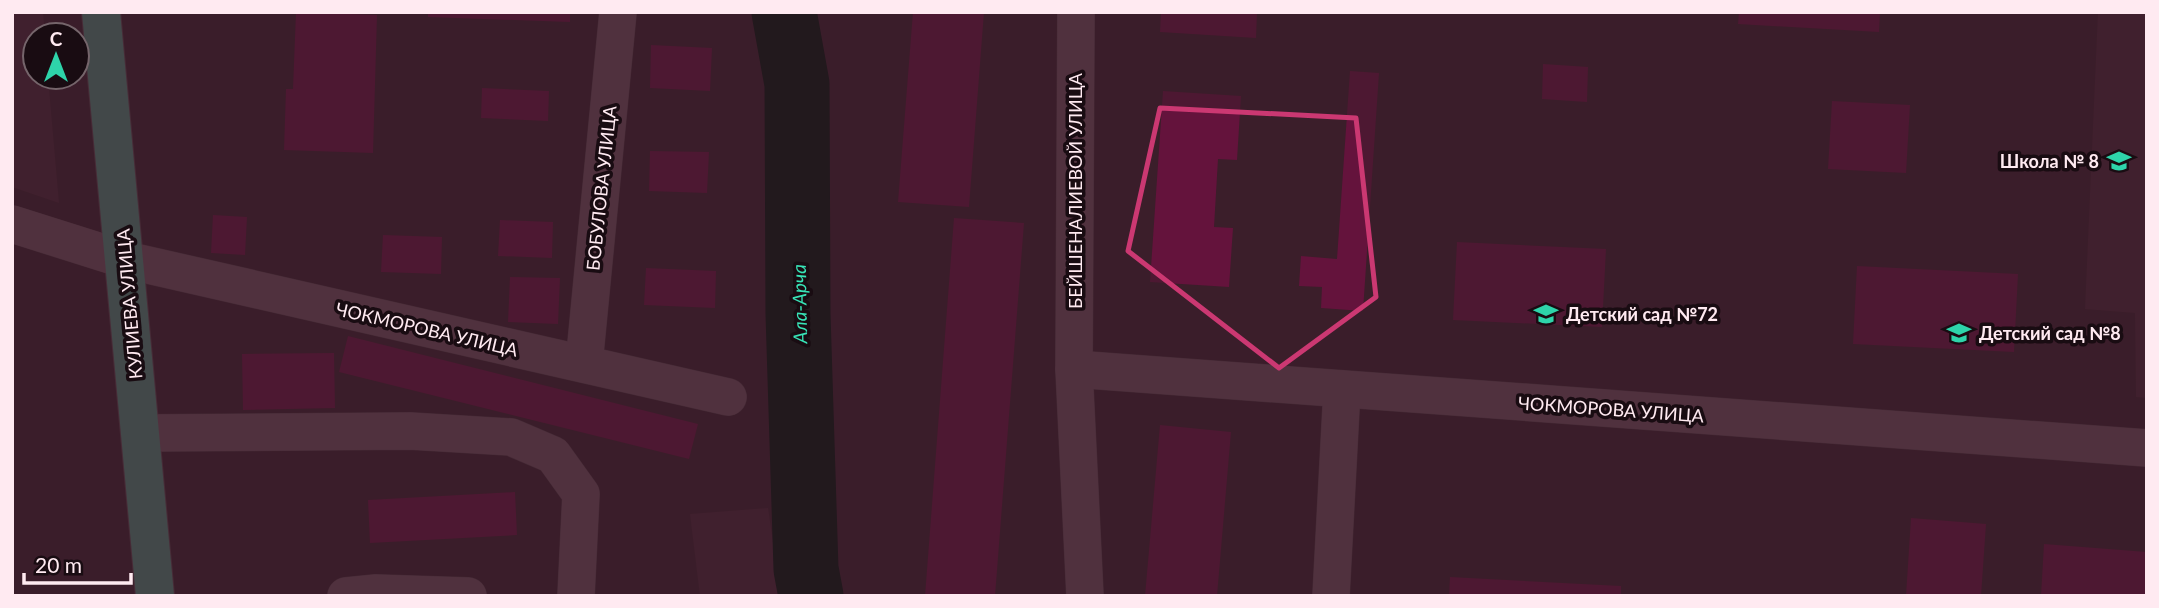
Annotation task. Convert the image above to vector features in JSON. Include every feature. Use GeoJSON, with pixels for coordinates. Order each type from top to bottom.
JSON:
{"type":"FeatureCollection","features":[{"type":"Feature","properties":{"kind":"main road","name":"КУЛИЕВА УЛИЦА"},"geometry":{"type":"LineString","coordinates":[[101,12],[155,596]]}},
{"type":"Feature","properties":{"kind":"street","name":"БОБУЛОВА УЛИЦА"},"geometry":{"type":"LineString","coordinates":[[584,365],[618,12]]}},
{"type":"Feature","properties":{"kind":"street","name":"БЕЙШЕНАЛИЕВОЙ УЛИЦА"},"geometry":{"type":"LineString","coordinates":[[1076,12],[1074,369],[1085,596]]}},
{"type":"Feature","properties":{"kind":"street","name":"ЧОКМОРОВА УЛИЦА"},"geometry":{"type":"LineString","coordinates":[[12,224],[126,260],[728,397]]}},
{"type":"Feature","properties":{"kind":"street","name":"ЧОКМОРОВА УЛИЦА"},"geometry":{"type":"LineString","coordinates":[[1074,369],[2147,448]]}},
{"type":"Feature","properties":{"kind":"street"},"geometry":{"type":"LineString","coordinates":[[1331,596],[1342,389]]}},
{"type":"Feature","properties":{"kind":"street"},"geometry":{"type":"LineString","coordinates":[[141,433],[410,431],[511,437],[553,455],[581,494],[576,596]]}},
{"type":"Feature","properties":{"kind":"street"},"geometry":{"type":"LineString","coordinates":[[346,596],[376,593],[468,596]]}},
{"type":"Feature","properties":{"kind":"highlighted area"},"geometry":{"type":"Polygon","coordinates":[[[1160,108],[1356,118],[1376,297],[1279,368],[1128,251],[1160,108]]]}},
{"type":"Feature","properties":{"kind":"shaded area"},"geometry":{"type":"Polygon","coordinates":[[[12,12],[43,12],[44,21],[21,21],[21,91],[49,91],[59,203],[12,187],[12,12]]]}},
{"type":"Feature","properties":{"kind":"shaded area","name":"Школа № 8"},"geometry":{"type":"Polygon","coordinates":[[[2098,12],[2147,12],[2147,398],[2136,397],[2135,313],[2085,309],[2098,12]]]}},
{"type":"Feature","properties":{"kind":"shaded area"},"geometry":{"type":"Polygon","coordinates":[[[768,508],[781,596],[700,596],[690,514],[768,508]]]}},
{"type":"Feature","properties":{"kind":"building"},"geometry":{"type":"Polygon","coordinates":[[[296,12],[377,15],[373,153],[284,150],[286,89],[293,89],[296,12]]]}},
{"type":"Feature","properties":{"kind":"building"},"geometry":{"type":"Polygon","coordinates":[[[428,12],[570,12],[570,22],[428,17],[428,12]]]}},
{"type":"Feature","properties":{"kind":"building"},"geometry":{"type":"Polygon","coordinates":[[[913,12],[984,12],[969,207],[898,202],[913,12]]]}},
{"type":"Feature","properties":{"kind":"building"},"geometry":{"type":"Polygon","coordinates":[[[1161,12],[1257,12],[1256,38],[1160,32],[1161,12]]]}},
{"type":"Feature","properties":{"kind":"building"},"geometry":{"type":"Polygon","coordinates":[[[1739,12],[1880,12],[1879,32],[1738,24],[1739,12]]]}},
{"type":"Feature","properties":{"kind":"building"},"geometry":{"type":"Polygon","coordinates":[[[651,45],[712,48],[710,91],[650,88],[651,45]]]}},
{"type":"Feature","properties":{"kind":"building"},"geometry":{"type":"Polygon","coordinates":[[[1543,64],[1588,67],[1587,102],[1542,99],[1543,64]]]}},
{"type":"Feature","properties":{"kind":"building"},"geometry":{"type":"Polygon","coordinates":[[[1350,71],[1379,73],[1363,311],[1321,308],[1322,287],[1299,286],[1301,256],[1337,259],[1350,71]]]}},
{"type":"Feature","properties":{"kind":"building"},"geometry":{"type":"Polygon","coordinates":[[[482,88],[549,91],[548,121],[481,118],[482,88]]]}},
{"type":"Feature","properties":{"kind":"building"},"geometry":{"type":"Polygon","coordinates":[[[1163,91],[1241,96],[1237,160],[1218,159],[1214,227],[1233,228],[1229,287],[1150,282],[1163,91]]]}},
{"type":"Feature","properties":{"kind":"building"},"geometry":{"type":"Polygon","coordinates":[[[1832,101],[1910,105],[1906,173],[1828,169],[1832,101]]]}},
{"type":"Feature","properties":{"kind":"building"},"geometry":{"type":"Polygon","coordinates":[[[650,151],[709,152],[707,193],[649,191],[650,151]]]}},
{"type":"Feature","properties":{"kind":"building"},"geometry":{"type":"Polygon","coordinates":[[[213,215],[247,217],[245,255],[211,253],[213,215]]]}},
{"type":"Feature","properties":{"kind":"building"},"geometry":{"type":"Polygon","coordinates":[[[954,218],[1024,223],[995,596],[925,596],[954,218]]]}},
{"type":"Feature","properties":{"kind":"building"},"geometry":{"type":"Polygon","coordinates":[[[500,220],[553,222],[552,258],[498,256],[500,220]]]}},
{"type":"Feature","properties":{"kind":"building"},"geometry":{"type":"Polygon","coordinates":[[[383,235],[442,237],[441,274],[381,272],[383,235]]]}},
{"type":"Feature","properties":{"kind":"building"},"geometry":{"type":"Polygon","coordinates":[[[1457,242],[1606,249],[1602,327],[1453,320],[1457,242]]]}},
{"type":"Feature","properties":{"kind":"building"},"geometry":{"type":"Polygon","coordinates":[[[1857,266],[2018,274],[2014,352],[1853,344],[1857,266]]]}},
{"type":"Feature","properties":{"kind":"building"},"geometry":{"type":"Polygon","coordinates":[[[646,268],[716,271],[715,308],[644,305],[646,268]]]}},
{"type":"Feature","properties":{"kind":"building"},"geometry":{"type":"Polygon","coordinates":[[[510,277],[560,278],[558,324],[508,322],[510,277]]]}},
{"type":"Feature","properties":{"kind":"building"},"geometry":{"type":"Polygon","coordinates":[[[348,336],[698,424],[689,459],[339,372],[348,336]]]}},
{"type":"Feature","properties":{"kind":"building"},"geometry":{"type":"Polygon","coordinates":[[[334,353],[335,408],[243,410],[242,354],[334,353]]]}},
{"type":"Feature","properties":{"kind":"building"},"geometry":{"type":"Polygon","coordinates":[[[1160,425],[1231,432],[1217,596],[1145,596],[1160,425]]]}},
{"type":"Feature","properties":{"kind":"building"},"geometry":{"type":"Polygon","coordinates":[[[515,492],[517,535],[370,543],[368,500],[515,492]]]}},
{"type":"Feature","properties":{"kind":"building"},"geometry":{"type":"Polygon","coordinates":[[[1911,518],[1986,524],[1981,596],[1906,596],[1911,518]]]}},
{"type":"Feature","properties":{"kind":"building"},"geometry":{"type":"Polygon","coordinates":[[[2044,544],[2147,552],[2147,596],[2041,596],[2044,544]]]}},
{"type":"Feature","properties":{"kind":"building"},"geometry":{"type":"Polygon","coordinates":[[[1450,577],[1621,586],[1621,596],[1449,596],[1450,577]]]}},
{"type":"Feature","properties":{"kind":"waterway","name":"Ала-Арча"},"geometry":{"type":"LineString","coordinates":[[784,12],[797,84],[798,314],[806,569],[811,596]]}},
{"type":"Feature","properties":{"kind":"place","name":"Школа № 8"},"geometry":{"type":"Point","coordinates":[2119,161]}},
{"type":"Feature","properties":{"kind":"place","name":"Детский сад №72"},"geometry":{"type":"Point","coordinates":[1546,314]}},
{"type":"Feature","properties":{"kind":"place","name":"Детский сад №8"},"geometry":{"type":"Point","coordinates":[1959,333]}}]}
